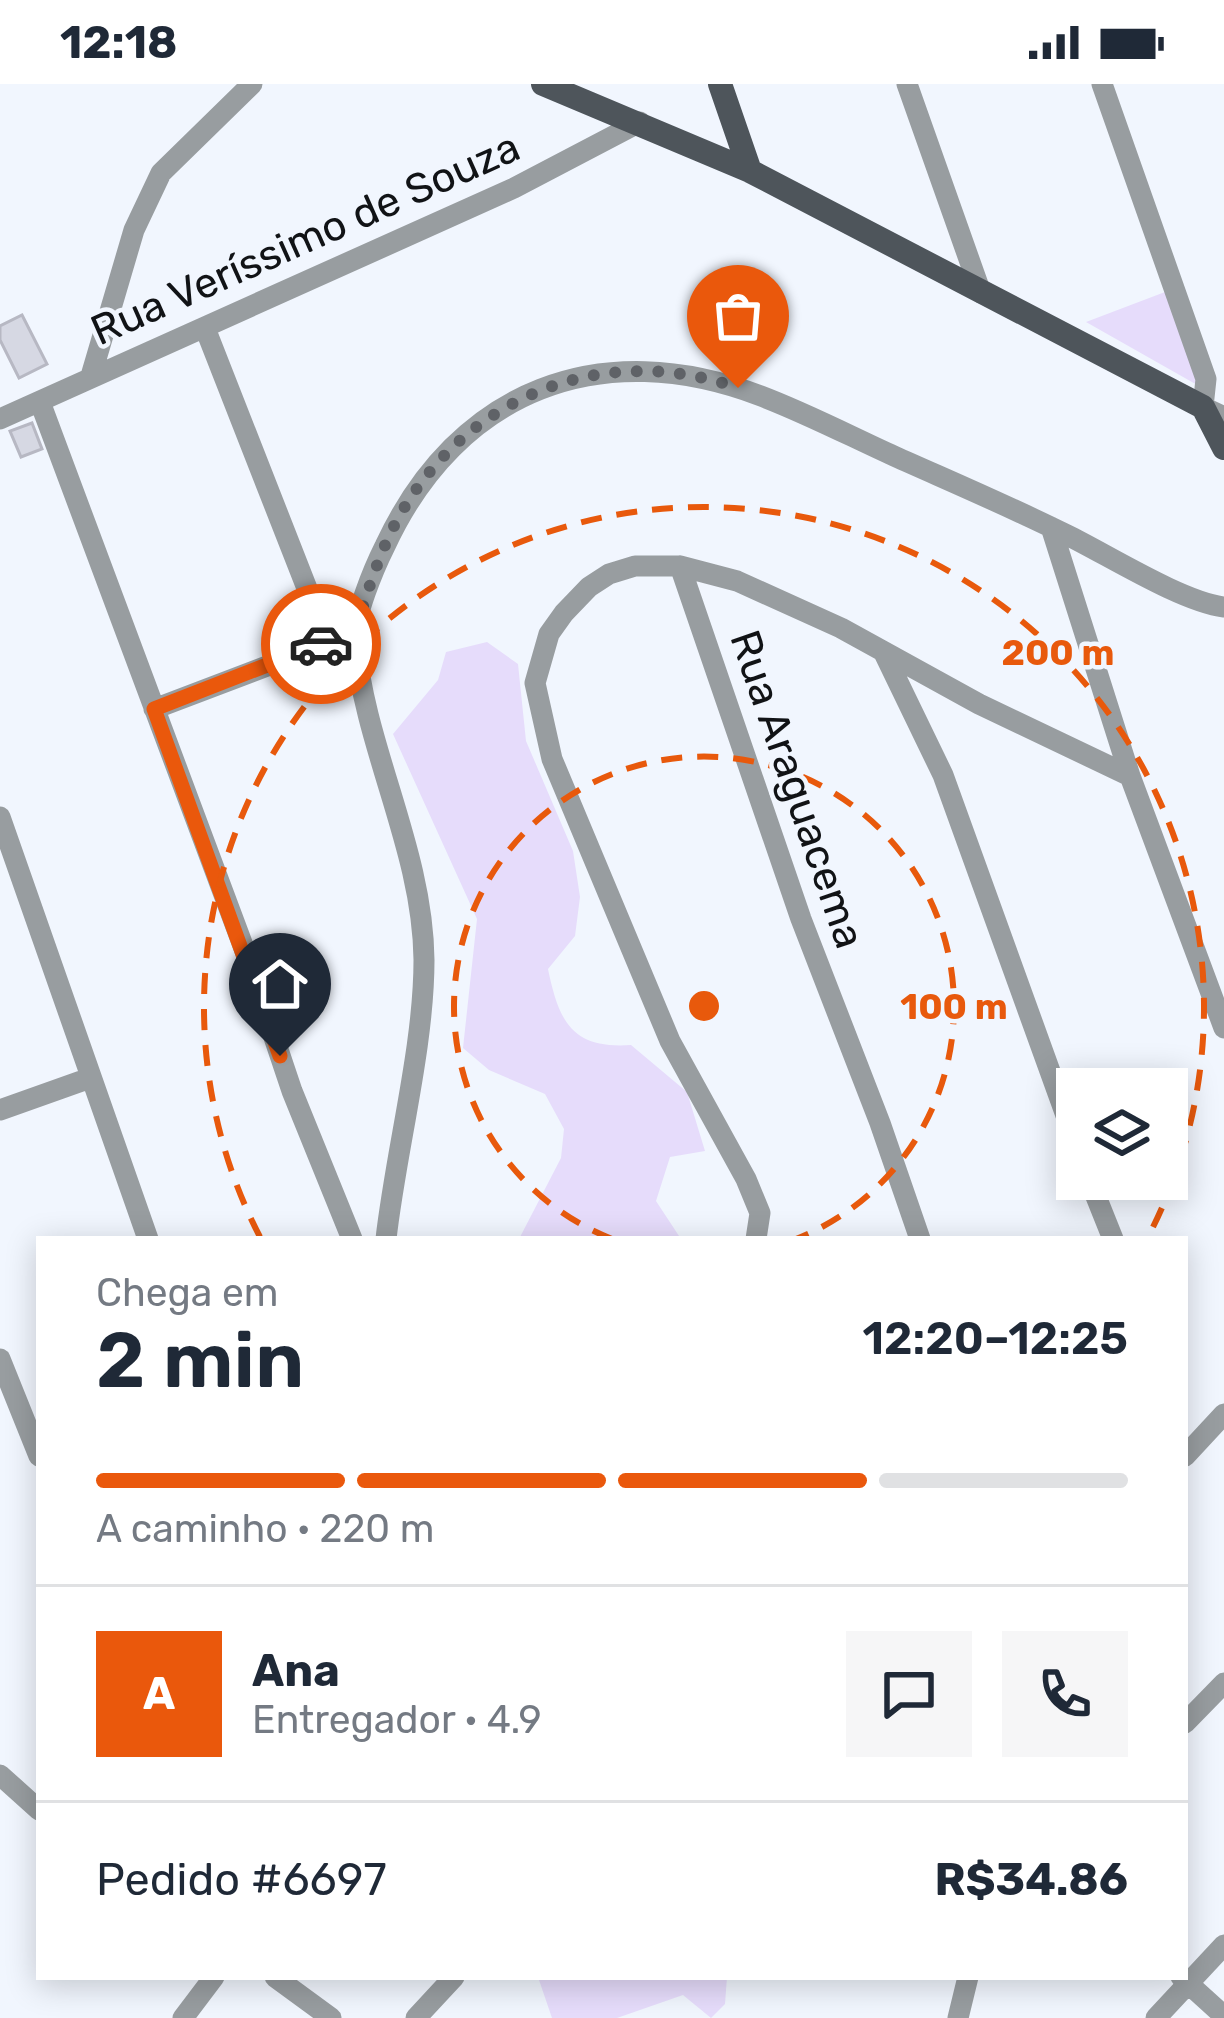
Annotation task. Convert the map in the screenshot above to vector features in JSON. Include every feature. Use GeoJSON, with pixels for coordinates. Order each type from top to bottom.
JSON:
{"type":"FeatureCollection","features":[{"type":"Feature","properties":{"kind":"main road"},"geometry":{"type":"LineString","coordinates":[[543,84],[750,171],[1213,412],[1224,448]]}},
{"type":"Feature","properties":{"kind":"main road"},"geometry":{"type":"LineString","coordinates":[[720,84],[750,171]]}},
{"type":"Feature","properties":{"kind":"street"},"geometry":{"type":"LineString","coordinates":[[91,376],[134,230],[161,172],[252,84]]}},
{"type":"Feature","properties":{"kind":"street"},"geometry":{"type":"LineString","coordinates":[[907,84],[981,293]]}},
{"type":"Feature","properties":{"kind":"street"},"geometry":{"type":"LineString","coordinates":[[1102,84],[1206,379],[1213,412]]}},
{"type":"Feature","properties":{"kind":"street","name":"Rua Veríssimo de Souza"},"geometry":{"type":"LineString","coordinates":[[0,419],[514,188],[640,122]]}},
{"type":"Feature","properties":{"kind":"street"},"geometry":{"type":"LineString","coordinates":[[205,328],[328,642]]}},
{"type":"Feature","properties":{"kind":"street"},"geometry":{"type":"LineString","coordinates":[[386,1236],[424,964],[420,903],[354,636],[375,567],[397,521],[423,480],[491,413],[546,388],[593,374],[644,370],[710,378],[766,398],[1224,607]]}},
{"type":"Feature","properties":{"kind":"street"},"geometry":{"type":"LineString","coordinates":[[40,402],[292,1091],[351,1236]]}},
{"type":"Feature","properties":{"kind":"street"},"geometry":{"type":"LineString","coordinates":[[1051,527],[1130,776],[1224,1028]]}},
{"type":"Feature","properties":{"kind":"street"},"geometry":{"type":"LineString","coordinates":[[756,1236],[760,1213],[746,1179],[670,1042],[552,759],[536,683],[549,634],[589,587],[609,574],[634,566],[680,566],[737,581],[1130,776]]}},
{"type":"Feature","properties":{"kind":"street","name":"Rua Araguacema"},"geometry":{"type":"LineString","coordinates":[[680,566],[785,876],[917,1236]]}},
{"type":"Feature","properties":{"kind":"street"},"geometry":{"type":"LineString","coordinates":[[154,709],[354,636]]}},
{"type":"Feature","properties":{"kind":"street"},"geometry":{"type":"LineString","coordinates":[[883,651],[943,775],[1056,1088]]}},
{"type":"Feature","properties":{"kind":"street"},"geometry":{"type":"LineString","coordinates":[[0,817],[147,1236]]}},
{"type":"Feature","properties":{"kind":"street"},"geometry":{"type":"LineString","coordinates":[[0,1110],[90,1078]]}},
{"type":"Feature","properties":{"kind":"street"},"geometry":{"type":"LineString","coordinates":[[1097,1200],[1112,1236]]}},
{"type":"Feature","properties":{"kind":"street"},"geometry":{"type":"LineString","coordinates":[[0,1359],[36,1449]]}},
{"type":"Feature","properties":{"kind":"street"},"geometry":{"type":"LineString","coordinates":[[1188,1447],[1224,1414]]}},
{"type":"Feature","properties":{"kind":"street"},"geometry":{"type":"LineString","coordinates":[[1188,1720],[1224,1683]]}},
{"type":"Feature","properties":{"kind":"street"},"geometry":{"type":"LineString","coordinates":[[0,1807],[8,1782],[36,1807]]}},
{"type":"Feature","properties":{"kind":"street"},"geometry":{"type":"LineString","coordinates":[[1188,1976],[1224,1945]]}},
{"type":"Feature","properties":{"kind":"street"},"geometry":{"type":"LineString","coordinates":[[182,2018],[212,1980]]}},
{"type":"Feature","properties":{"kind":"street"},"geometry":{"type":"LineString","coordinates":[[279,1980],[331,2018]]}},
{"type":"Feature","properties":{"kind":"street"},"geometry":{"type":"LineString","coordinates":[[416,2018],[451,1980]]}},
{"type":"Feature","properties":{"kind":"street"},"geometry":{"type":"LineString","coordinates":[[958,2018],[967,1980]]}},
{"type":"Feature","properties":{"kind":"street"},"geometry":{"type":"LineString","coordinates":[[1156,2018],[1184,1980],[1224,2016]]}},
{"type":"Feature","properties":{"kind":"shaded area"},"geometry":{"type":"Polygon","coordinates":[[[1165,292],[1199,386],[1086,322],[1165,292]]]}},
{"type":"Feature","properties":{"kind":"shaded area"},"geometry":{"type":"Polygon","coordinates":[[[487,642],[518,664],[526,741],[573,851],[580,897],[575,936],[548,969],[557,1004],[582,1037],[631,1045],[687,1092],[705,1151],[670,1157],[656,1201],[679,1236],[521,1236],[561,1158],[564,1129],[545,1094],[489,1070],[463,1048],[477,919],[393,734],[438,680],[446,652],[487,642]]]}},
{"type":"Feature","properties":{"kind":"shaded area"},"geometry":{"type":"Polygon","coordinates":[[[539,1980],[727,1980],[725,2004],[711,2018],[683,1995],[617,2018],[552,2018],[539,1980]]]}},
{"type":"Feature","properties":{"kind":"building"},"geometry":{"type":"Polygon","coordinates":[[[22,315],[47,364],[19,378],[0,340],[0,326],[22,315]]]}},
{"type":"Feature","properties":{"kind":"building"},"geometry":{"type":"Polygon","coordinates":[[[32,423],[42,449],[21,457],[10,431],[32,423]]]}},
{"type":"Feature","properties":{"kind":"way so far"},"geometry":{"type":"LineString","coordinates":[[321,644],[354,636],[375,567],[397,521],[423,480],[491,413],[546,388],[593,374],[644,370],[710,378],[738,388]]}},
{"type":"Feature","properties":{"kind":"route"},"geometry":{"type":"LineString","coordinates":[[280,1056],[154,709],[321,644]]}}]}
